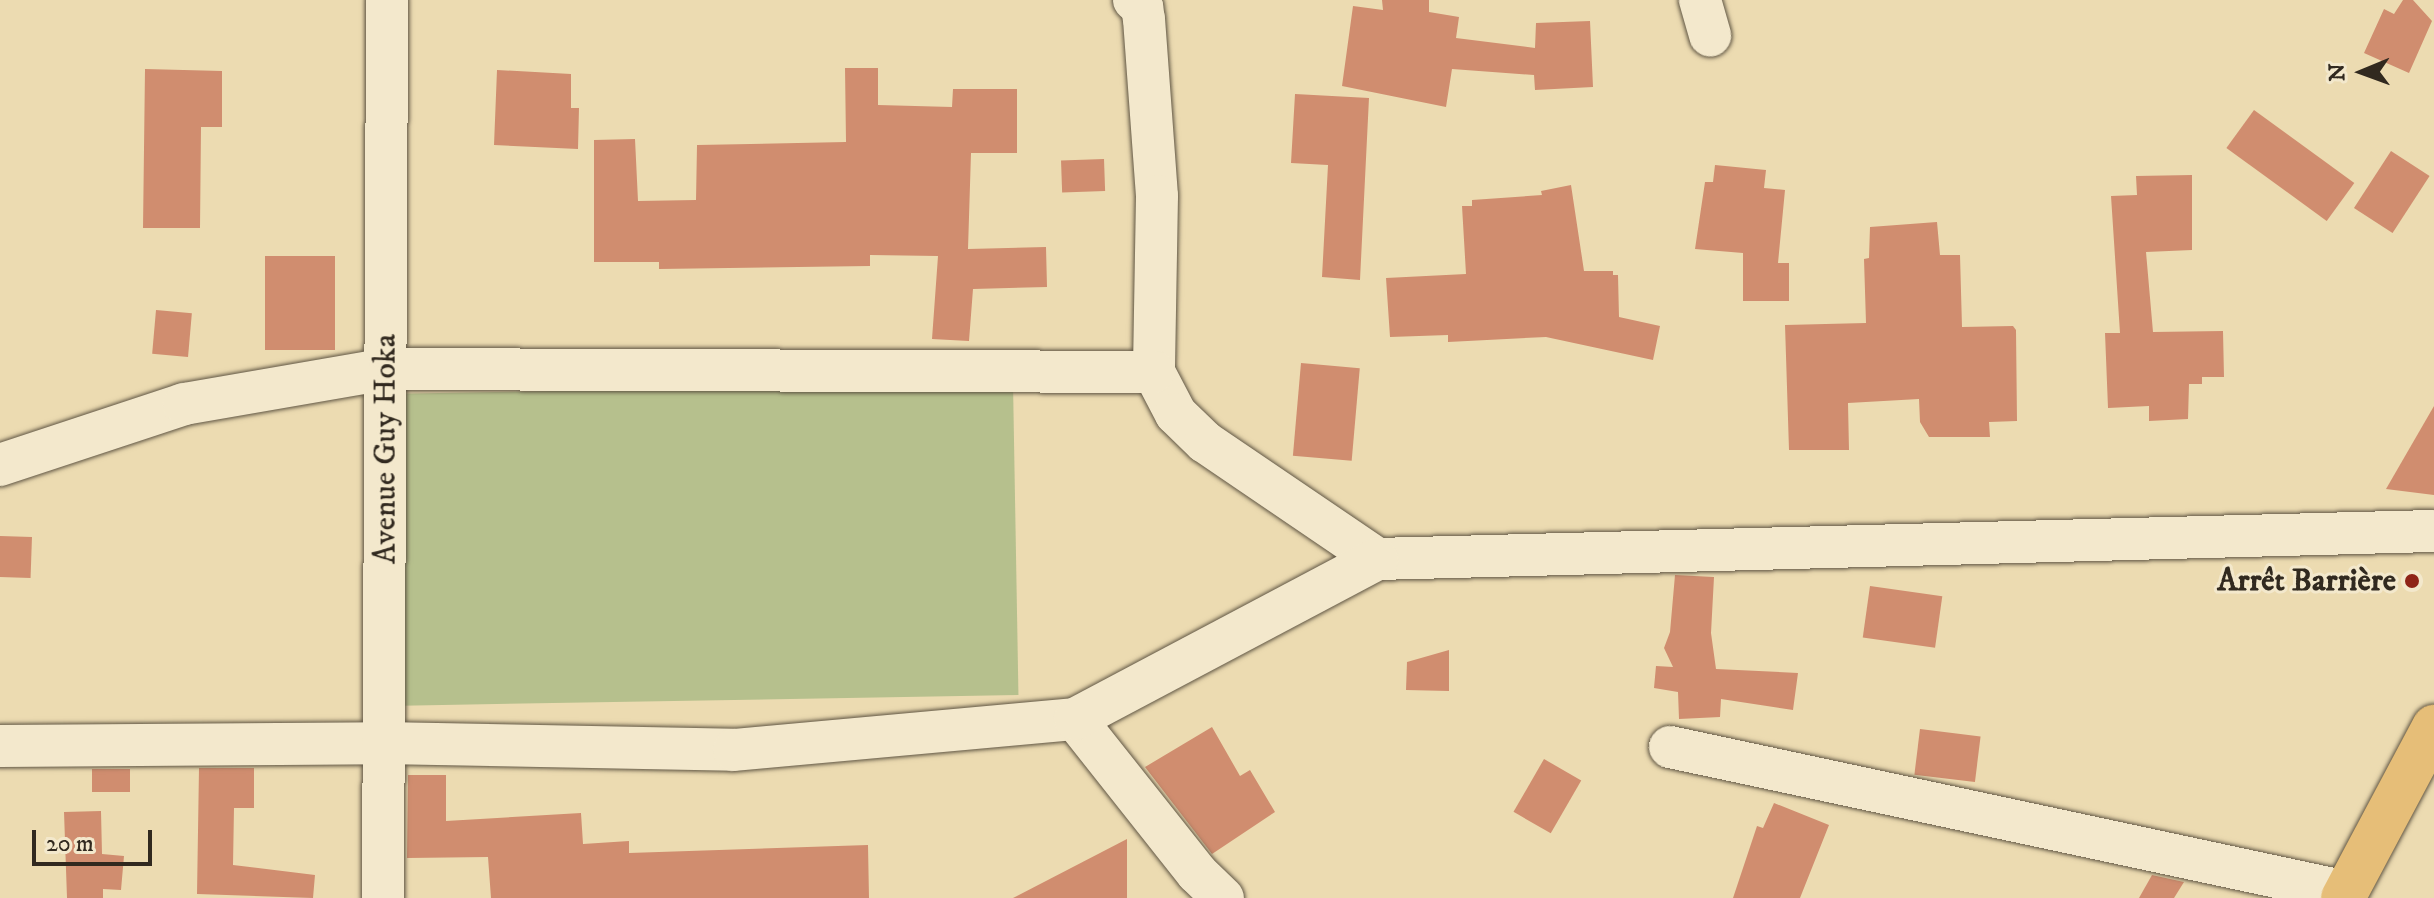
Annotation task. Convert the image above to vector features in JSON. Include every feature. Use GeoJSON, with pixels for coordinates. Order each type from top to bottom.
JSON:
{"type":"FeatureCollection","features":[{"type":"Feature","properties":{"kind":"main road"},"geometry":{"type":"LineString","coordinates":[[2345,895],[2434,727]]}},
{"type":"Feature","properties":{"kind":"street","name":"Avenue Guy Hoka"},"geometry":{"type":"LineString","coordinates":[[383,898],[387,0]]}},
{"type":"Feature","properties":{"kind":"street"},"geometry":{"type":"LineString","coordinates":[[1134,0],[1142,7],[1144,19],[1157,196],[1154,372],[1176,414],[1205,442],[1377,559]]}},
{"type":"Feature","properties":{"kind":"street"},"geometry":{"type":"LineString","coordinates":[[0,465],[184,404],[387,369],[1154,372]]}},
{"type":"Feature","properties":{"kind":"street"},"geometry":{"type":"LineString","coordinates":[[0,746],[383,743],[734,750],[1075,719],[1377,559],[2434,531]]}},
{"type":"Feature","properties":{"kind":"street"},"geometry":{"type":"LineString","coordinates":[[1075,719],[1197,873],[1223,898]]}},
{"type":"Feature","properties":{"kind":"street"},"geometry":{"type":"LineString","coordinates":[[1670,747],[2345,895]]}},
{"type":"Feature","properties":{"kind":"green space"},"geometry":{"type":"Polygon","coordinates":[[[1013,383],[1018,695],[402,706],[396,394],[1013,383]]]}},
{"type":"Feature","properties":{"kind":"building"},"geometry":{"type":"Polygon","coordinates":[[[1382,0],[1429,0],[1429,12],[1459,17],[1456,38],[1535,48],[1536,23],[1590,21],[1593,87],[1535,90],[1534,75],[1452,69],[1446,107],[1342,86],[1353,6],[1383,10],[1382,0]]]}},
{"type":"Feature","properties":{"kind":"building"},"geometry":{"type":"Polygon","coordinates":[[[2403,0],[2413,0],[2432,21],[2409,73],[2364,53],[2384,9],[2394,14],[2403,0]]]}},
{"type":"Feature","properties":{"kind":"building"},"geometry":{"type":"Polygon","coordinates":[[[845,68],[878,68],[878,105],[952,107],[953,89],[1017,89],[1017,153],[971,153],[968,249],[1046,247],[1047,287],[973,289],[969,341],[932,339],[938,256],[870,255],[870,266],[659,269],[659,262],[594,262],[594,140],[635,139],[638,201],[696,200],[697,145],[846,142],[845,68]]]}},
{"type":"Feature","properties":{"kind":"building"},"geometry":{"type":"Polygon","coordinates":[[[145,69],[222,71],[222,127],[201,127],[200,228],[143,228],[145,69]]]}},
{"type":"Feature","properties":{"kind":"building"},"geometry":{"type":"Polygon","coordinates":[[[497,70],[571,74],[571,108],[579,108],[578,149],[494,145],[497,70]]]}},
{"type":"Feature","properties":{"kind":"building"},"geometry":{"type":"Polygon","coordinates":[[[1295,94],[1369,98],[1360,280],[1322,277],[1328,165],[1291,163],[1295,94]]]}},
{"type":"Feature","properties":{"kind":"building"},"geometry":{"type":"Polygon","coordinates":[[[2254,110],[2354,183],[2327,221],[2226,148],[2254,110]]]}},
{"type":"Feature","properties":{"kind":"building"},"geometry":{"type":"Polygon","coordinates":[[[2391,151],[2430,176],[2393,233],[2354,208],[2391,151]]]}},
{"type":"Feature","properties":{"kind":"building"},"geometry":{"type":"Polygon","coordinates":[[[1104,159],[1105,191],[1062,192],[1061,161],[1104,159]]]}},
{"type":"Feature","properties":{"kind":"building"},"geometry":{"type":"Polygon","coordinates":[[[1715,165],[1766,170],[1764,188],[1785,190],[1778,263],[1789,263],[1789,301],[1743,301],[1743,253],[1695,249],[1705,182],[1713,182],[1715,165]]]}},
{"type":"Feature","properties":{"kind":"building"},"geometry":{"type":"Polygon","coordinates":[[[2192,175],[2192,250],[2146,252],[2153,332],[2223,331],[2224,377],[2202,377],[2202,384],[2189,384],[2188,419],[2149,421],[2149,406],[2108,408],[2105,333],[2120,333],[2111,196],[2137,195],[2136,176],[2192,175]]]}},
{"type":"Feature","properties":{"kind":"building"},"geometry":{"type":"Polygon","coordinates":[[[1571,185],[1584,271],[1613,271],[1613,275],[1618,275],[1619,317],[1660,326],[1653,360],[1546,337],[1448,342],[1448,335],[1390,337],[1386,278],[1466,274],[1462,206],[1472,206],[1472,200],[1542,195],[1541,191],[1571,185]]]}},
{"type":"Feature","properties":{"kind":"building"},"geometry":{"type":"Polygon","coordinates":[[[1937,222],[1940,255],[1960,255],[1962,327],[2013,326],[2016,330],[2017,421],[1989,422],[1990,437],[1929,437],[1920,422],[1919,399],[1848,403],[1849,450],[1789,450],[1785,325],[1866,323],[1864,259],[1869,258],[1870,227],[1937,222]]]}},
{"type":"Feature","properties":{"kind":"building"},"geometry":{"type":"Polygon","coordinates":[[[265,256],[335,256],[335,350],[265,350],[265,256]]]}},
{"type":"Feature","properties":{"kind":"building"},"geometry":{"type":"Polygon","coordinates":[[[156,310],[192,313],[188,357],[152,354],[156,310]]]}},
{"type":"Feature","properties":{"kind":"building"},"geometry":{"type":"Polygon","coordinates":[[[1301,363],[1360,368],[1352,461],[1293,456],[1301,363]]]}},
{"type":"Feature","properties":{"kind":"building"},"geometry":{"type":"Polygon","coordinates":[[[2434,406],[2434,495],[2386,489],[2434,406]]]}},
{"type":"Feature","properties":{"kind":"building"},"geometry":{"type":"Polygon","coordinates":[[[0,536],[32,537],[31,578],[0,577],[0,536]]]}},
{"type":"Feature","properties":{"kind":"building"},"geometry":{"type":"Polygon","coordinates":[[[1675,575],[1714,577],[1711,633],[1716,669],[1798,673],[1793,710],[1721,699],[1720,717],[1679,719],[1678,692],[1654,688],[1656,666],[1673,667],[1664,648],[1670,632],[1675,575]]]}},
{"type":"Feature","properties":{"kind":"building"},"geometry":{"type":"Polygon","coordinates":[[[1870,586],[1942,596],[1935,648],[1863,637],[1870,586]]]}},
{"type":"Feature","properties":{"kind":"building"},"geometry":{"type":"Polygon","coordinates":[[[1449,650],[1449,691],[1406,690],[1407,662],[1449,650]]]}},
{"type":"Feature","properties":{"kind":"building"},"geometry":{"type":"Polygon","coordinates":[[[1212,727],[1240,776],[1250,770],[1275,812],[1212,854],[1145,767],[1212,727]]]}},
{"type":"Feature","properties":{"kind":"building"},"geometry":{"type":"Polygon","coordinates":[[[1920,729],[1981,736],[1975,782],[1914,775],[1920,729]]]}},
{"type":"Feature","properties":{"kind":"building"},"geometry":{"type":"Polygon","coordinates":[[[1544,759],[1581,781],[1551,833],[1514,812],[1544,759]]]}},
{"type":"Feature","properties":{"kind":"building"},"geometry":{"type":"Polygon","coordinates":[[[199,768],[254,768],[254,808],[234,808],[233,865],[315,875],[313,898],[197,894],[199,768]]]}},
{"type":"Feature","properties":{"kind":"building"},"geometry":{"type":"Polygon","coordinates":[[[92,769],[130,769],[130,792],[92,792],[92,769]]]}},
{"type":"Feature","properties":{"kind":"building"},"geometry":{"type":"Polygon","coordinates":[[[408,775],[446,775],[446,821],[581,813],[583,844],[629,841],[629,853],[868,845],[869,898],[491,898],[488,857],[407,858],[408,775]]]}},
{"type":"Feature","properties":{"kind":"building"},"geometry":{"type":"Polygon","coordinates":[[[1774,803],[1829,825],[1800,898],[1733,898],[1757,826],[1763,828],[1774,803]]]}},
{"type":"Feature","properties":{"kind":"building"},"geometry":{"type":"Polygon","coordinates":[[[101,811],[102,854],[124,856],[121,890],[103,889],[103,898],[67,898],[64,812],[101,811]]]}},
{"type":"Feature","properties":{"kind":"building"},"geometry":{"type":"Polygon","coordinates":[[[1127,839],[1127,898],[1013,898],[1127,839]]]}},
{"type":"Feature","properties":{"kind":"building"},"geometry":{"type":"Polygon","coordinates":[[[2152,875],[2184,882],[2174,898],[2139,898],[2152,875]]]}},
{"type":"Feature","properties":{"kind":"place","name":"Arrêt Barrière"},"geometry":{"type":"Point","coordinates":[2412,581]}}]}
